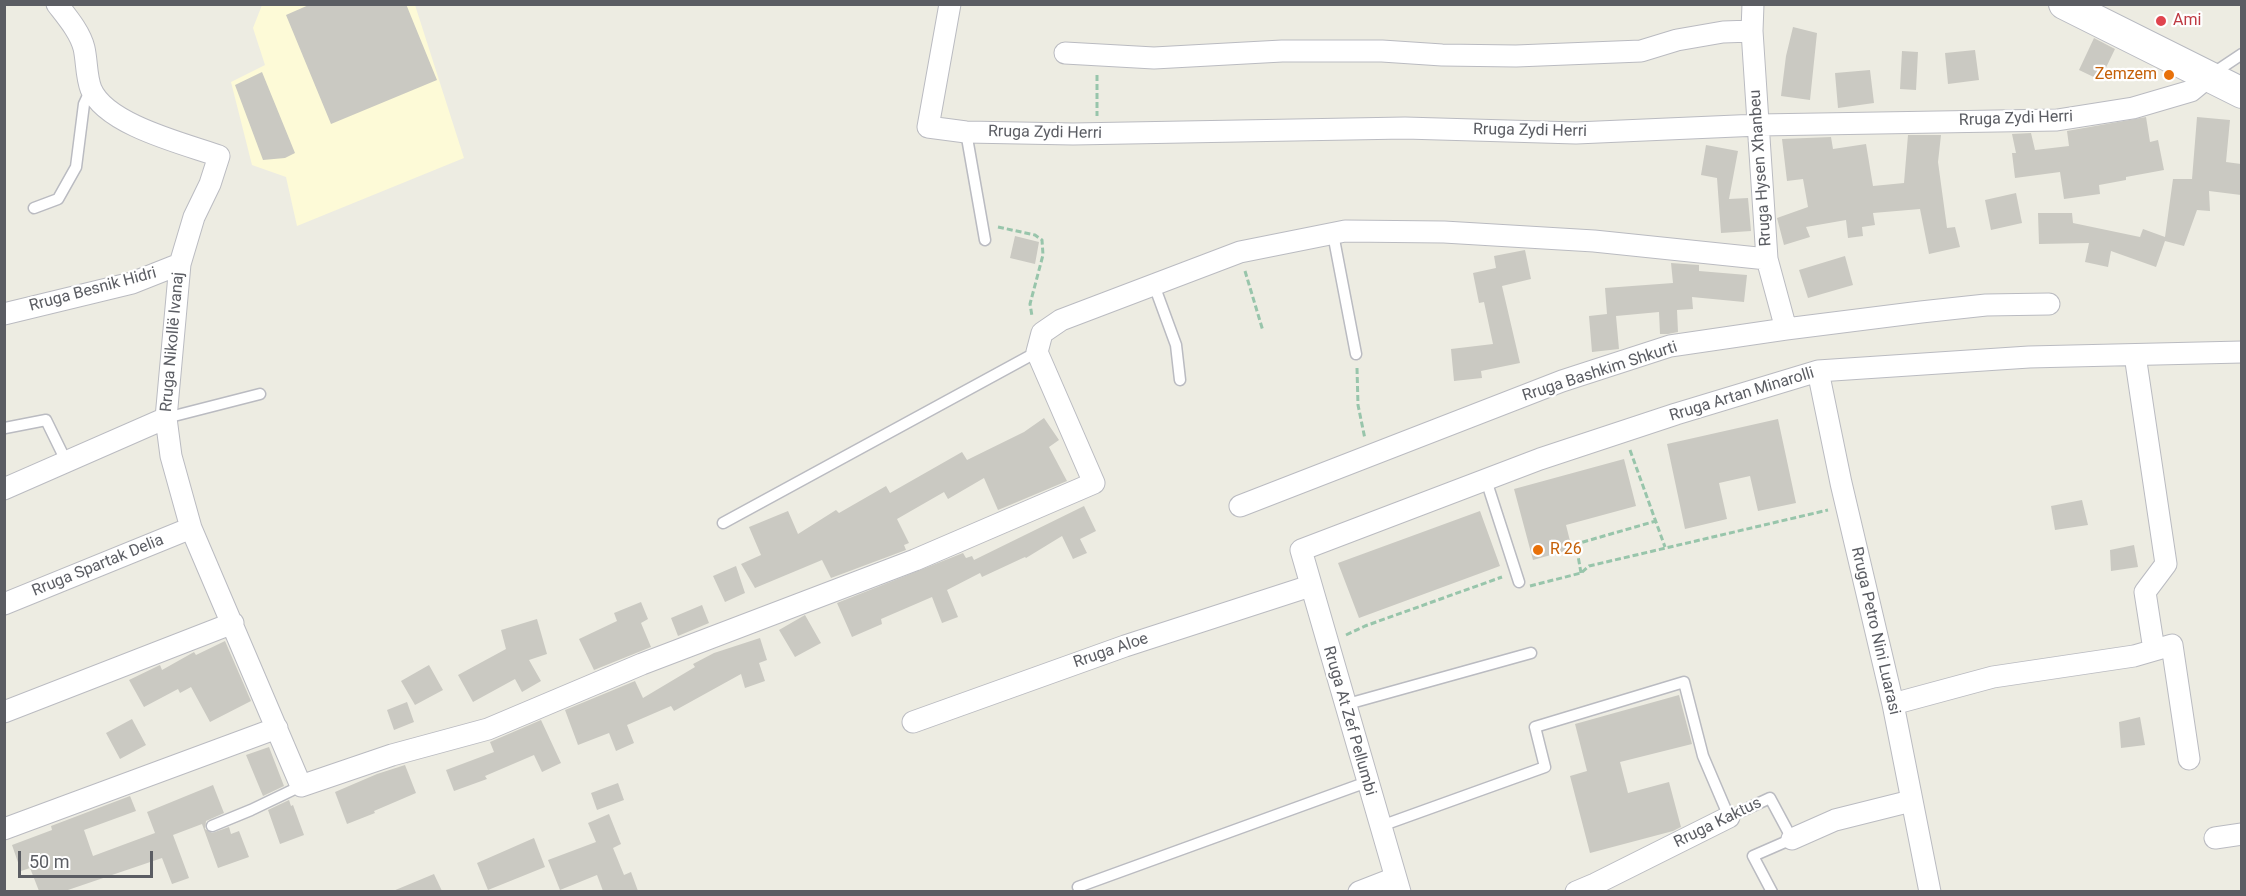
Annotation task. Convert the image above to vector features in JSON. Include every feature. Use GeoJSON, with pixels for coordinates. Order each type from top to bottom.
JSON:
{"type":"FeatureCollection","features":[{"type":"Feature","properties":{"kind":"street"},"geometry":{"type":"LineString","coordinates":[[57,4],[73,26],[83,46],[91,89]]}},
{"type":"Feature","properties":{"kind":"street","name":"Rruga Zydi Herri"},"geometry":{"type":"LineString","coordinates":[[950,4],[928,127],[966,132],[1097,134],[1405,128],[1576,133],[1759,125],[2057,120],[2133,108],[2191,91],[2208,77]]}},
{"type":"Feature","properties":{"kind":"street","name":"Rruga Hysen Xhanbeu"},"geometry":{"type":"LineString","coordinates":[[1754,4],[1752,31],[1767,259],[1786,329]]}},
{"type":"Feature","properties":{"kind":"street"},"geometry":{"type":"LineString","coordinates":[[2064,4],[2241,93]]}},
{"type":"Feature","properties":{"kind":"street"},"geometry":{"type":"LineString","coordinates":[[1065,53],[1154,58],[1282,51],[1382,51],[1516,56],[1641,51],[1677,40],[1723,32],[1752,31]]}},
{"type":"Feature","properties":{"kind":"street","name":"Rruga Nikollë Ivanaj"},"geometry":{"type":"LineString","coordinates":[[91,89],[101,104],[145,131],[219,156],[210,184],[194,217],[180,264],[166,418],[171,456],[191,528],[301,786]]}},
{"type":"Feature","properties":{"kind":"street"},"geometry":{"type":"LineString","coordinates":[[301,786],[392,754],[488,729],[642,663],[915,560],[1095,483],[1040,342],[1062,320],[1240,252],[1345,231],[1444,232],[1594,241],[1767,259]]}},
{"type":"Feature","properties":{"kind":"street","name":"Rruga Besnik Hidri"},"geometry":{"type":"LineString","coordinates":[[4,314],[132,283],[180,264]]}},
{"type":"Feature","properties":{"kind":"street","name":"Rruga Bashkim Shkurti"},"geometry":{"type":"LineString","coordinates":[[1240,506],[1562,381],[1670,346],[1786,329],[1986,305],[2049,304]]}},
{"type":"Feature","properties":{"kind":"street","name":"Rruga Artan Minarolli"},"geometry":{"type":"LineString","coordinates":[[1301,550],[1486,480],[1623,432],[1818,371],[2029,357],[2241,352]]}},
{"type":"Feature","properties":{"kind":"street"},"geometry":{"type":"LineString","coordinates":[[2135,355],[2166,564],[2145,592],[2154,650]]}},
{"type":"Feature","properties":{"kind":"street","name":"Rruga Petro Nini Luarasi"},"geometry":{"type":"LineString","coordinates":[[1818,371],[1846,506],[1893,704],[1930,891]]}},
{"type":"Feature","properties":{"kind":"street"},"geometry":{"type":"LineString","coordinates":[[4,489],[68,463],[166,418]]}},
{"type":"Feature","properties":{"kind":"street","name":"Rruga Spartak Delia"},"geometry":{"type":"LineString","coordinates":[[4,604],[191,528]]}},
{"type":"Feature","properties":{"kind":"street","name":"Rruga At Zef Pellumbi"},"geometry":{"type":"LineString","coordinates":[[1301,550],[1397,885]]}},
{"type":"Feature","properties":{"kind":"street","name":"Rruga Aloe"},"geometry":{"type":"LineString","coordinates":[[914,722],[1125,646],[1310,586]]}},
{"type":"Feature","properties":{"kind":"street"},"geometry":{"type":"LineString","coordinates":[[4,712],[233,623]]}},
{"type":"Feature","properties":{"kind":"street"},"geometry":{"type":"LineString","coordinates":[[1893,704],[1993,677],[2134,656],[2172,645],[2189,759]]}},
{"type":"Feature","properties":{"kind":"street"},"geometry":{"type":"LineString","coordinates":[[4,829],[277,728]]}},
{"type":"Feature","properties":{"kind":"street"},"geometry":{"type":"LineString","coordinates":[[1792,839],[1835,820],[1911,801]]}},
{"type":"Feature","properties":{"kind":"street","name":"Rruga Kaktus"},"geometry":{"type":"LineString","coordinates":[[1589,889],[1729,817]]}},
{"type":"Feature","properties":{"kind":"street"},"geometry":{"type":"LineString","coordinates":[[2214,838],[2241,834]]}},
{"type":"Feature","properties":{"kind":"street"},"geometry":{"type":"LineString","coordinates":[[1359,891],[1397,885]]}},
{"type":"Feature","properties":{"kind":"lane","name":"Rruga Zydi Herri"},"geometry":{"type":"LineString","coordinates":[[2208,77],[2241,54]]}},
{"type":"Feature","properties":{"kind":"lane"},"geometry":{"type":"LineString","coordinates":[[34,208],[58,199],[76,167],[84,104],[91,89]]}},
{"type":"Feature","properties":{"kind":"lane"},"geometry":{"type":"LineString","coordinates":[[966,132],[985,240]]}},
{"type":"Feature","properties":{"kind":"lane"},"geometry":{"type":"LineString","coordinates":[[1333,234],[1356,354]]}},
{"type":"Feature","properties":{"kind":"lane"},"geometry":{"type":"LineString","coordinates":[[1154,285],[1176,345],[1180,380]]}},
{"type":"Feature","properties":{"kind":"lane"},"geometry":{"type":"LineString","coordinates":[[723,523],[1040,342]]}},
{"type":"Feature","properties":{"kind":"lane"},"geometry":{"type":"LineString","coordinates":[[166,418],[260,394]]}},
{"type":"Feature","properties":{"kind":"lane"},"geometry":{"type":"LineString","coordinates":[[4,428],[46,420],[68,463]]}},
{"type":"Feature","properties":{"kind":"lane"},"geometry":{"type":"LineString","coordinates":[[1486,480],[1517,577]]}},
{"type":"Feature","properties":{"kind":"lane"},"geometry":{"type":"LineString","coordinates":[[1344,705],[1531,653]]}},
{"type":"Feature","properties":{"kind":"lane"},"geometry":{"type":"LineString","coordinates":[[1381,826],[1545,767],[1535,727],[1684,682],[1703,756],[1729,817]]}},
{"type":"Feature","properties":{"kind":"lane"},"geometry":{"type":"LineString","coordinates":[[1078,887],[1367,782]]}},
{"type":"Feature","properties":{"kind":"lane"},"geometry":{"type":"LineString","coordinates":[[212,826],[301,786]]}},
{"type":"Feature","properties":{"kind":"lane","name":"Rruga Kaktus"},"geometry":{"type":"LineString","coordinates":[[1729,817],[1770,798],[1792,839]]}},
{"type":"Feature","properties":{"kind":"lane"},"geometry":{"type":"LineString","coordinates":[[1772,891],[1753,856],[1792,839]]}},
{"type":"Feature","properties":{"kind":"path"},"geometry":{"type":"LineString","coordinates":[[1097,55],[1097,134]]}},
{"type":"Feature","properties":{"kind":"path"},"geometry":{"type":"LineString","coordinates":[[1010,230],[1035,235],[1042,240],[1043,255],[1030,304],[1032,320],[1040,342]]}},
{"type":"Feature","properties":{"kind":"path"},"geometry":{"type":"LineString","coordinates":[[1240,252],[1263,331]]}},
{"type":"Feature","properties":{"kind":"path"},"geometry":{"type":"LineString","coordinates":[[1356,354],[1358,405],[1369,456]]}},
{"type":"Feature","properties":{"kind":"path"},"geometry":{"type":"LineString","coordinates":[[1623,432],[1665,547]]}},
{"type":"Feature","properties":{"kind":"path"},"geometry":{"type":"LineString","coordinates":[[1327,645],[1365,626],[1517,577],[1521,589],[1581,573],[1588,566],[1846,506]]}},
{"type":"Feature","properties":{"kind":"path"},"geometry":{"type":"LineString","coordinates":[[1581,573],[1576,544],[1656,521]]}},
{"type":"Feature","properties":{"kind":"shaded area"},"geometry":{"type":"Polygon","coordinates":[[[262,5],[415,5],[464,158],[297,226],[286,177],[252,165],[231,82],[265,65],[253,28],[262,5]]]}},
{"type":"Feature","properties":{"kind":"building"},"geometry":{"type":"Polygon","coordinates":[[[311,4],[406,4],[437,80],[331,124],[286,15],[311,4]]]}},
{"type":"Feature","properties":{"kind":"building"},"geometry":{"type":"Polygon","coordinates":[[[1793,27],[1817,33],[1810,100],[1781,96],[1786,56],[1793,27]]]}},
{"type":"Feature","properties":{"kind":"building"},"geometry":{"type":"Polygon","coordinates":[[[2094,38],[2115,49],[2100,80],[2079,70],[2094,38]]]}},
{"type":"Feature","properties":{"kind":"building"},"geometry":{"type":"Polygon","coordinates":[[[1975,50],[1979,80],[1948,84],[1945,53],[1975,50]]]}},
{"type":"Feature","properties":{"kind":"building"},"geometry":{"type":"Polygon","coordinates":[[[1902,51],[1918,52],[1916,90],[1900,89],[1902,51]]]}},
{"type":"Feature","properties":{"kind":"building"},"geometry":{"type":"Polygon","coordinates":[[[1870,70],[1874,103],[1838,108],[1835,73],[1870,70]]]}},
{"type":"Feature","properties":{"kind":"building"},"geometry":{"type":"Polygon","coordinates":[[[262,72],[295,153],[285,158],[263,160],[235,85],[262,72]]]}},
{"type":"Feature","properties":{"kind":"building"},"geometry":{"type":"Polygon","coordinates":[[[2146,117],[2150,142],[2158,140],[2164,170],[2099,185],[2100,194],[2064,199],[2060,172],[2015,178],[2012,153],[2016,153],[2012,134],[2031,133],[2035,150],[2069,146],[2067,131],[2146,117]]]}},
{"type":"Feature","properties":{"kind":"building"},"geometry":{"type":"Polygon","coordinates":[[[2197,117],[2230,120],[2226,162],[2241,164],[2241,195],[2209,191],[2210,211],[2197,210],[2184,246],[2165,241],[2156,267],[2111,251],[2108,267],[2085,262],[2089,243],[2039,244],[2038,213],[2072,213],[2073,223],[2140,237],[2143,229],[2165,237],[2173,179],[2192,179],[2197,117]]]}},
{"type":"Feature","properties":{"kind":"building"},"geometry":{"type":"Polygon","coordinates":[[[1908,135],[1941,135],[1938,162],[1947,228],[1955,227],[1960,247],[1929,254],[1920,209],[1873,213],[1875,225],[1862,227],[1863,236],[1848,238],[1846,220],[1806,227],[1810,237],[1784,245],[1777,218],[1808,207],[1803,179],[1787,181],[1782,139],[1831,137],[1833,149],[1866,144],[1873,186],[1904,183],[1908,135]]]}},
{"type":"Feature","properties":{"kind":"building"},"geometry":{"type":"Polygon","coordinates":[[[1706,145],[1738,151],[1729,199],[1748,198],[1751,231],[1721,233],[1717,178],[1701,175],[1706,145]]]}},
{"type":"Feature","properties":{"kind":"building"},"geometry":{"type":"Polygon","coordinates":[[[2016,193],[2022,223],[1991,230],[1985,200],[2016,193]]]}},
{"type":"Feature","properties":{"kind":"building"},"geometry":{"type":"Polygon","coordinates":[[[1015,236],[1039,242],[1035,264],[1010,258],[1015,236]]]}},
{"type":"Feature","properties":{"kind":"building"},"geometry":{"type":"Polygon","coordinates":[[[1525,250],[1531,279],[1502,286],[1520,363],[1481,371],[1482,378],[1454,381],[1451,349],[1493,344],[1484,302],[1479,303],[1473,273],[1496,268],[1494,256],[1525,250]]]}},
{"type":"Feature","properties":{"kind":"building"},"geometry":{"type":"Polygon","coordinates":[[[1845,256],[1853,285],[1808,298],[1799,270],[1845,256]]]}},
{"type":"Feature","properties":{"kind":"building"},"geometry":{"type":"Polygon","coordinates":[[[1671,263],[1699,265],[1699,271],[1747,275],[1744,302],[1692,297],[1693,309],[1677,310],[1678,332],[1668,334],[1660,334],[1659,312],[1616,316],[1619,349],[1592,352],[1589,316],[1607,314],[1605,288],[1673,283],[1671,263]]]}},
{"type":"Feature","properties":{"kind":"building"},"geometry":{"type":"Polygon","coordinates":[[[1044,418],[1059,440],[1049,447],[1067,481],[998,510],[984,478],[948,499],[944,492],[897,519],[909,543],[904,545],[906,550],[831,578],[822,560],[755,588],[741,564],[761,555],[749,527],[788,511],[798,534],[836,510],[839,513],[886,486],[890,493],[962,452],[967,460],[1024,432],[1044,418]]]}},
{"type":"Feature","properties":{"kind":"building"},"geometry":{"type":"Polygon","coordinates":[[[1778,419],[1796,503],[1758,511],[1750,476],[1719,483],[1727,519],[1685,529],[1667,444],[1778,419]]]}},
{"type":"Feature","properties":{"kind":"building"},"geometry":{"type":"Polygon","coordinates":[[[1624,459],[1636,506],[1566,525],[1572,549],[1533,560],[1514,489],[1624,459]]]}},
{"type":"Feature","properties":{"kind":"building"},"geometry":{"type":"Polygon","coordinates":[[[2082,500],[2088,525],[2055,530],[2051,506],[2082,500]]]}},
{"type":"Feature","properties":{"kind":"building"},"geometry":{"type":"Polygon","coordinates":[[[1084,506],[1096,531],[1080,539],[1087,553],[1073,559],[1062,536],[1026,558],[982,577],[980,573],[947,590],[958,617],[942,623],[932,597],[881,619],[882,624],[852,637],[837,603],[963,553],[966,558],[972,556],[974,560],[1084,506]]]}},
{"type":"Feature","properties":{"kind":"building"},"geometry":{"type":"Polygon","coordinates":[[[1480,511],[1500,566],[1359,618],[1338,563],[1480,511]]]}},
{"type":"Feature","properties":{"kind":"building"},"geometry":{"type":"Polygon","coordinates":[[[2134,545],[2138,567],[2111,571],[2110,550],[2134,545]]]}},
{"type":"Feature","properties":{"kind":"building"},"geometry":{"type":"Polygon","coordinates":[[[736,566],[745,593],[725,602],[713,576],[736,566]]]}},
{"type":"Feature","properties":{"kind":"building"},"geometry":{"type":"Polygon","coordinates":[[[641,602],[648,619],[641,623],[651,647],[594,670],[579,639],[617,621],[614,613],[641,602]]]}},
{"type":"Feature","properties":{"kind":"building"},"geometry":{"type":"Polygon","coordinates":[[[702,605],[709,623],[678,636],[671,618],[702,605]]]}},
{"type":"Feature","properties":{"kind":"building"},"geometry":{"type":"Polygon","coordinates":[[[805,615],[821,643],[795,657],[779,630],[805,615]]]}},
{"type":"Feature","properties":{"kind":"building"},"geometry":{"type":"Polygon","coordinates":[[[537,619],[547,654],[529,660],[541,681],[522,692],[515,679],[473,702],[458,675],[506,649],[501,630],[537,619]]]}},
{"type":"Feature","properties":{"kind":"building"},"geometry":{"type":"Polygon","coordinates":[[[760,638],[767,660],[759,663],[765,681],[745,688],[741,674],[674,711],[671,706],[627,725],[634,743],[616,751],[609,733],[578,745],[565,710],[635,681],[643,698],[695,667],[693,664],[714,653],[760,638]]]}},
{"type":"Feature","properties":{"kind":"building"},"geometry":{"type":"Polygon","coordinates":[[[225,641],[251,701],[210,722],[191,687],[180,693],[178,689],[144,707],[129,680],[160,665],[162,670],[194,652],[196,655],[225,641]]]}},
{"type":"Feature","properties":{"kind":"building"},"geometry":{"type":"Polygon","coordinates":[[[429,665],[443,690],[415,705],[401,681],[429,665]]]}},
{"type":"Feature","properties":{"kind":"building"},"geometry":{"type":"Polygon","coordinates":[[[1679,695],[1692,744],[1620,762],[1628,793],[1669,782],[1681,827],[1590,853],[1570,776],[1587,771],[1575,724],[1679,695]]]}},
{"type":"Feature","properties":{"kind":"building"},"geometry":{"type":"Polygon","coordinates":[[[407,702],[414,722],[394,730],[387,710],[407,702]]]}},
{"type":"Feature","properties":{"kind":"building"},"geometry":{"type":"Polygon","coordinates":[[[2140,717],[2145,745],[2121,748],[2119,722],[2140,717]]]}},
{"type":"Feature","properties":{"kind":"building"},"geometry":{"type":"Polygon","coordinates":[[[132,719],[146,745],[120,759],[106,733],[132,719]]]}},
{"type":"Feature","properties":{"kind":"building"},"geometry":{"type":"Polygon","coordinates":[[[541,720],[561,763],[542,772],[534,755],[485,776],[487,779],[454,791],[446,770],[494,752],[490,742],[541,720]]]}},
{"type":"Feature","properties":{"kind":"building"},"geometry":{"type":"Polygon","coordinates":[[[269,747],[284,786],[263,796],[246,755],[269,747]]]}},
{"type":"Feature","properties":{"kind":"building"},"geometry":{"type":"Polygon","coordinates":[[[405,765],[416,793],[347,824],[335,792],[405,765]]]}},
{"type":"Feature","properties":{"kind":"building"},"geometry":{"type":"Polygon","coordinates":[[[618,783],[624,800],[597,810],[591,793],[618,783]]]}},
{"type":"Feature","properties":{"kind":"building"},"geometry":{"type":"Polygon","coordinates":[[[213,785],[224,813],[206,821],[205,829],[212,833],[229,827],[231,834],[239,831],[249,857],[218,868],[202,824],[173,835],[189,878],[172,884],[162,858],[65,891],[39,891],[30,868],[21,871],[12,845],[52,830],[51,826],[130,796],[136,811],[84,830],[93,856],[155,833],[147,812],[213,785]]]}},
{"type":"Feature","properties":{"kind":"building"},"geometry":{"type":"Polygon","coordinates":[[[289,800],[304,835],[280,844],[268,810],[289,800]]]}},
{"type":"Feature","properties":{"kind":"building"},"geometry":{"type":"Polygon","coordinates":[[[609,814],[621,844],[613,848],[624,875],[631,872],[638,891],[603,891],[597,875],[560,890],[548,860],[596,842],[588,823],[609,814]]]}},
{"type":"Feature","properties":{"kind":"building"},"geometry":{"type":"Polygon","coordinates":[[[534,838],[545,867],[488,890],[477,863],[534,838]]]}},
{"type":"Feature","properties":{"kind":"building"},"geometry":{"type":"Polygon","coordinates":[[[434,874],[442,891],[393,891],[434,874]]]}},
{"type":"Feature","properties":{"kind":"place","name":"Ami"},"geometry":{"type":"Point","coordinates":[2161,21]}},
{"type":"Feature","properties":{"kind":"place","name":"Zemzem"},"geometry":{"type":"Point","coordinates":[2169,75]}},
{"type":"Feature","properties":{"kind":"place","name":"R 26"},"geometry":{"type":"Point","coordinates":[1538,550]}}]}
